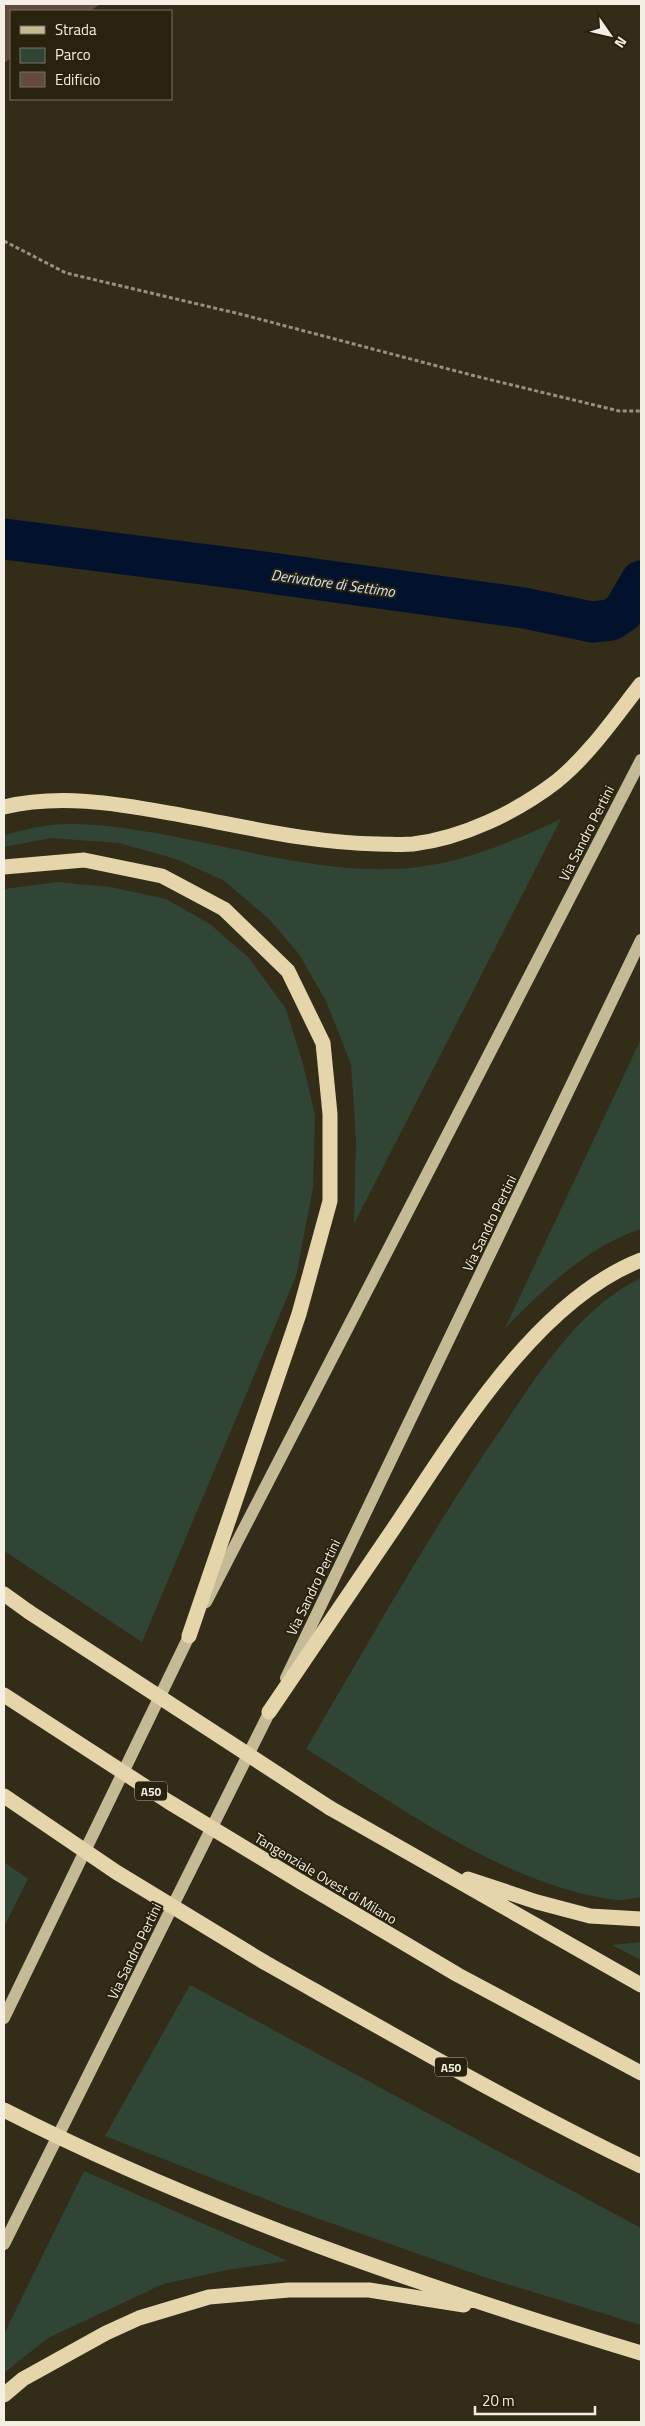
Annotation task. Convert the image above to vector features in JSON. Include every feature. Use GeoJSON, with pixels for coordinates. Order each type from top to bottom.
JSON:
{"type":"FeatureCollection","features":[{"type":"Feature","properties":{"kind":"highway"},"geometry":{"type":"LineString","coordinates":[[4,807],[65,800],[124,805],[311,840],[353,844],[412,844],[471,829],[510,812],[557,781],[590,749],[641,684]]}},
{"type":"Feature","properties":{"kind":"highway"},"geometry":{"type":"LineString","coordinates":[[4,867],[84,860],[162,876],[224,909],[288,971],[323,1044],[330,1114],[330,1201],[299,1314],[189,1636]]}},
{"type":"Feature","properties":{"kind":"highway"},"geometry":{"type":"LineString","coordinates":[[269,1712],[458,1432],[521,1352],[570,1302],[618,1269],[641,1260]]}},
{"type":"Feature","properties":{"kind":"highway"},"geometry":{"type":"LineString","coordinates":[[4,1594],[28,1612],[330,1808],[641,1985]]}},
{"type":"Feature","properties":{"kind":"highway","name":"Tangenziale Ovest di Milano"},"geometry":{"type":"LineString","coordinates":[[4,1695],[169,1802],[301,1882],[458,1974],[641,2073]]}},
{"type":"Feature","properties":{"kind":"highway","name":"A50"},"geometry":{"type":"LineString","coordinates":[[4,1796],[116,1872],[264,1962],[438,2060],[641,2166]]}},
{"type":"Feature","properties":{"kind":"highway"},"geometry":{"type":"LineString","coordinates":[[437,1869],[537,1902],[590,1916],[641,1919]]}},
{"type":"Feature","properties":{"kind":"highway"},"geometry":{"type":"LineString","coordinates":[[4,2110],[58,2137],[279,2232],[502,2311],[641,2353]]}},
{"type":"Feature","properties":{"kind":"highway"},"geometry":{"type":"LineString","coordinates":[[4,2395],[22,2379],[106,2334],[140,2318],[209,2297],[289,2290],[368,2290],[502,2311]]}},
{"type":"Feature","properties":{"kind":"main road","name":"Via Sandro Pertini"},"geometry":{"type":"LineString","coordinates":[[4,2018],[189,1636],[641,760]]}},
{"type":"Feature","properties":{"kind":"main road","name":"Via Sandro Pertini"},"geometry":{"type":"LineString","coordinates":[[4,2244],[269,1712],[641,940]]}},
{"type":"Feature","properties":{"kind":"path"},"geometry":{"type":"LineString","coordinates":[[4,242],[66,273],[240,314],[475,376],[619,411],[641,411]]}},
{"type":"Feature","properties":{"kind":"green space"},"geometry":{"type":"Polygon","coordinates":[[[561,819],[354,1224],[356,1140],[351,1064],[326,1001],[299,954],[268,918],[223,880],[176,859],[119,843],[51,838],[4,847],[4,835],[48,825],[74,824],[154,833],[312,864],[352,868],[414,868],[457,859],[500,846],[561,819]]]}},
{"type":"Feature","properties":{"kind":"green space"},"geometry":{"type":"Polygon","coordinates":[[[57,882],[111,887],[166,899],[210,924],[249,958],[286,1009],[303,1064],[315,1115],[313,1188],[296,1276],[142,1642],[4,1551],[4,889],[57,882]]]}},
{"type":"Feature","properties":{"kind":"green space"},"geometry":{"type":"Polygon","coordinates":[[[641,1039],[641,1229],[603,1246],[568,1270],[535,1298],[505,1328],[641,1039]]]}},
{"type":"Feature","properties":{"kind":"green space"},"geometry":{"type":"Polygon","coordinates":[[[641,1278],[641,1897],[615,1900],[574,1892],[494,1861],[415,1818],[306,1749],[424,1549],[473,1471],[544,1366],[578,1325],[597,1307],[618,1291],[641,1278]]]}},
{"type":"Feature","properties":{"kind":"green space"},"geometry":{"type":"Polygon","coordinates":[[[4,1862],[28,1879],[4,1927],[4,1862]]]}},
{"type":"Feature","properties":{"kind":"green space"},"geometry":{"type":"Polygon","coordinates":[[[641,1942],[641,1960],[612,1945],[641,1942]]]}},
{"type":"Feature","properties":{"kind":"green space"},"geometry":{"type":"Polygon","coordinates":[[[190,1985],[641,2228],[641,2325],[481,2276],[288,2208],[105,2136],[190,1985]]]}},
{"type":"Feature","properties":{"kind":"green space"},"geometry":{"type":"Polygon","coordinates":[[[84,2171],[288,2261],[227,2270],[163,2284],[48,2338],[4,2373],[4,2334],[84,2171]]]}},
{"type":"Feature","properties":{"kind":"building"},"geometry":{"type":"Polygon","coordinates":[[[8,4],[101,4],[91,10],[10,10],[10,59],[4,63],[4,6],[8,4]]]}},
{"type":"Feature","properties":{"kind":"waterway","name":"Derivatore di Settimo"},"geometry":{"type":"LineString","coordinates":[[4,539],[524,608],[592,622],[611,620],[623,612],[641,581]]}}]}
